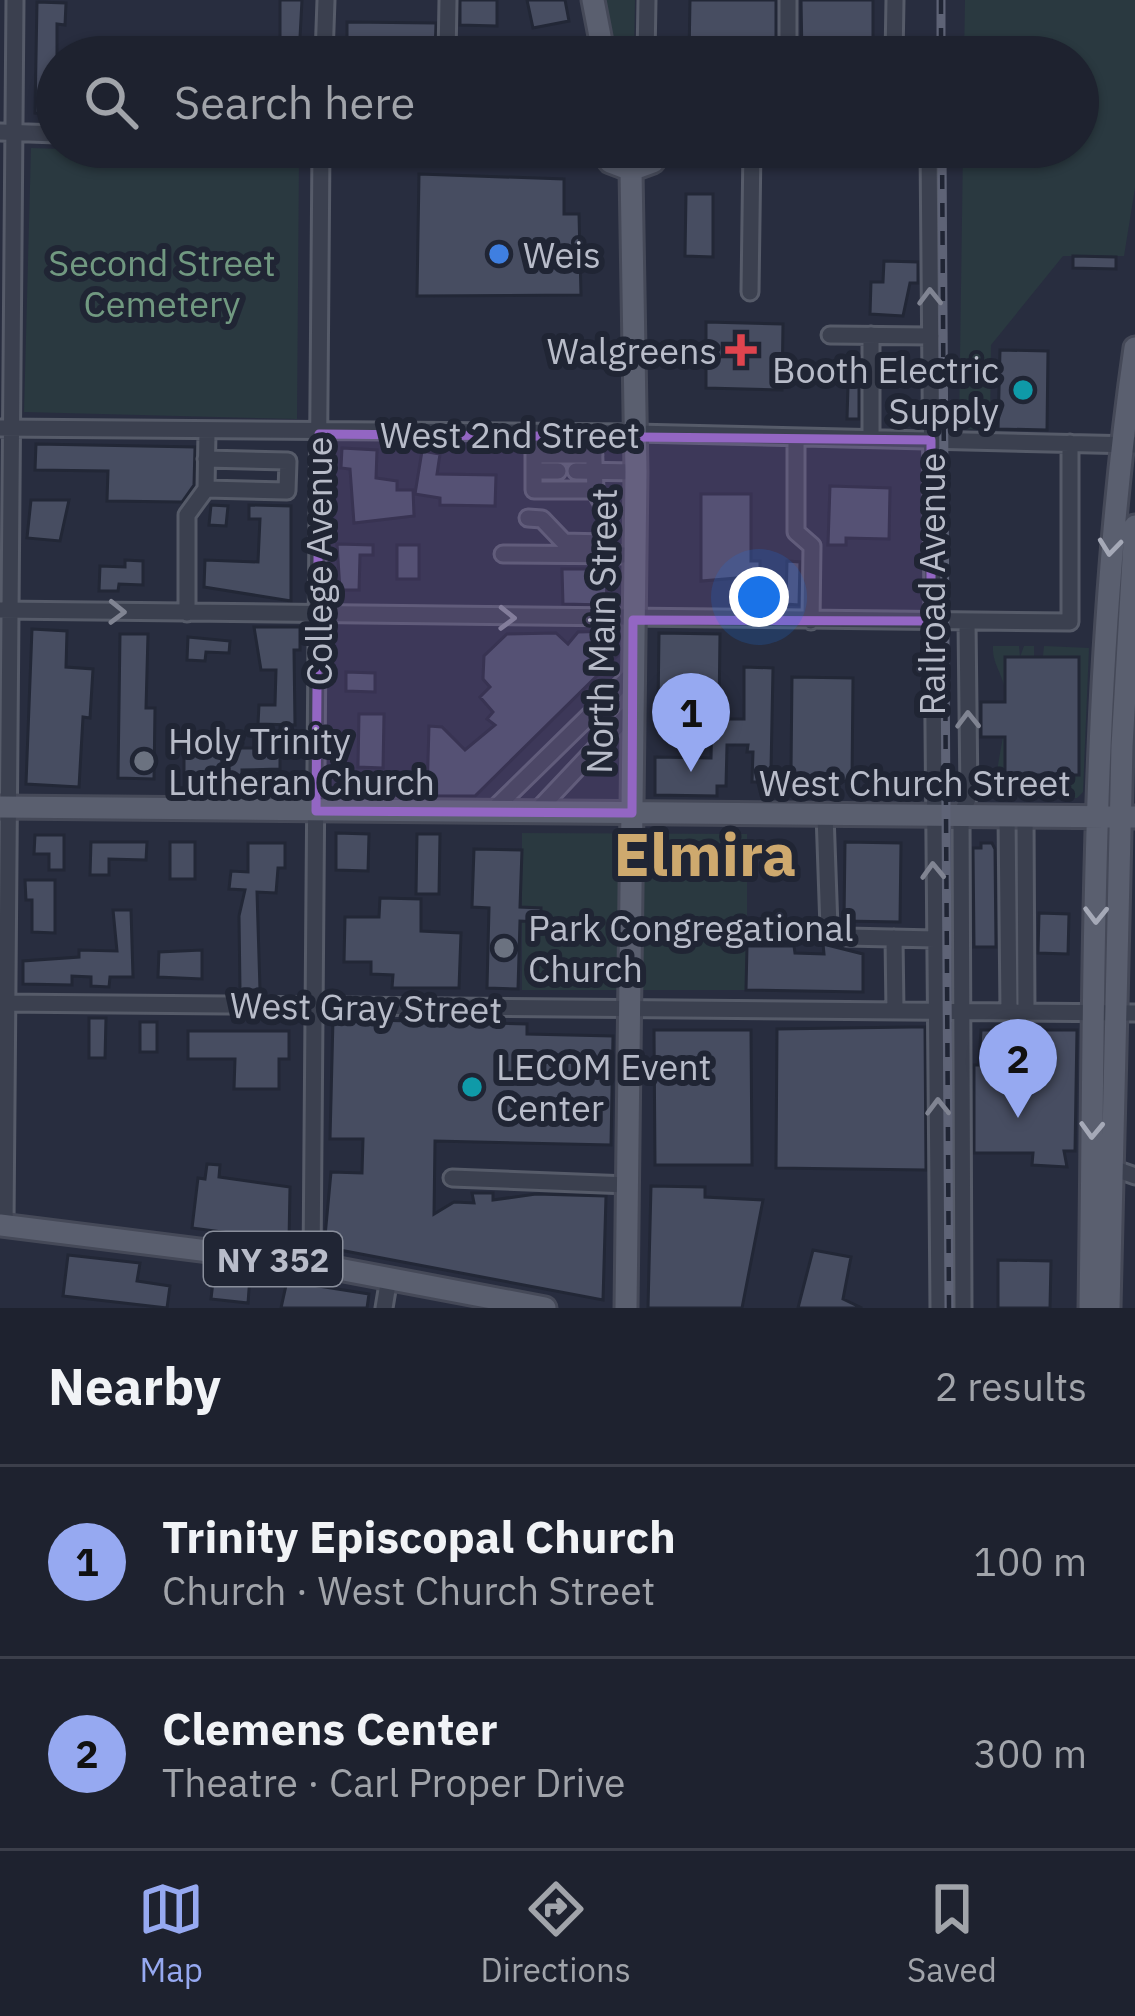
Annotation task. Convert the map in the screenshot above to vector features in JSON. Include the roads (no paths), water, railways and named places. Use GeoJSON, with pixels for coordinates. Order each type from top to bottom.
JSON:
{"type":"FeatureCollection","features":[{"type":"Feature","properties":{"kind":"main road"},"geometry":{"type":"LineString","coordinates":[[593,0],[600,36]]}},
{"type":"Feature","properties":{"kind":"main road"},"geometry":{"type":"LineString","coordinates":[[625,168],[637,168]]}},
{"type":"Feature","properties":{"kind":"main road","name":"North Main Street"},"geometry":{"type":"LineString","coordinates":[[626,1308],[636,472],[631,170]]}},
{"type":"Feature","properties":{"kind":"main road"},"geometry":{"type":"LineString","coordinates":[[1116,817],[1100,705],[1135,348]]}},
{"type":"Feature","properties":{"kind":"main road"},"geometry":{"type":"LineString","coordinates":[[1109,1308],[1124,1172],[1116,1013],[1116,817],[1135,526]]}},
{"type":"Feature","properties":{"kind":"main road","name":"West Church Street"},"geometry":{"type":"LineString","coordinates":[[5,807],[1116,817]]}},
{"type":"Feature","properties":{"kind":"main road"},"geometry":{"type":"LineString","coordinates":[[1090,1308],[1116,1013]]}},
{"type":"Feature","properties":{"kind":"main road","name":"NY 352"},"geometry":{"type":"LineString","coordinates":[[2,1226],[312,1264],[389,1278],[428,1297],[544,1308]]}},
{"type":"Feature","properties":{"kind":"street"},"geometry":{"type":"LineString","coordinates":[[2,1226],[7,21],[15,0]]}},
{"type":"Feature","properties":{"kind":"street"},"geometry":{"type":"LineString","coordinates":[[325,36],[326,0]]}},
{"type":"Feature","properties":{"kind":"street"},"geometry":{"type":"LineString","coordinates":[[447,36],[448,0]]}},
{"type":"Feature","properties":{"kind":"street"},"geometry":{"type":"LineString","coordinates":[[646,36],[647,0]]}},
{"type":"Feature","properties":{"kind":"street"},"geometry":{"type":"LineString","coordinates":[[788,0],[788,36]]}},
{"type":"Feature","properties":{"kind":"street"},"geometry":{"type":"LineString","coordinates":[[894,36],[895,0]]}},
{"type":"Feature","properties":{"kind":"street","name":"College Avenue"},"geometry":{"type":"LineString","coordinates":[[312,1264],[321,168]]}},
{"type":"Feature","properties":{"kind":"street"},"geometry":{"type":"LineString","coordinates":[[750,292],[752,168]]}},
{"type":"Feature","properties":{"kind":"street","name":"Railroad Avenue"},"geometry":{"type":"LineString","coordinates":[[929,168],[931,336],[939,440],[931,815],[935,939],[950,1011]]}},
{"type":"Feature","properties":{"kind":"street"},"geometry":{"type":"LineString","coordinates":[[830,335],[931,336]]}},
{"type":"Feature","properties":{"kind":"street"},"geometry":{"type":"LineString","coordinates":[[871,335],[871,438]]}},
{"type":"Feature","properties":{"kind":"street","name":"West 2nd Street"},"geometry":{"type":"LineString","coordinates":[[5,429],[635,433],[1128,444]]}},
{"type":"Feature","properties":{"kind":"street"},"geometry":{"type":"LineString","coordinates":[[187,613],[188,515],[206,489],[207,432]]}},
{"type":"Feature","properties":{"kind":"street"},"geometry":{"type":"LineString","coordinates":[[534,434],[534,490],[595,490]]}},
{"type":"Feature","properties":{"kind":"street"},"geometry":{"type":"LineString","coordinates":[[528,518],[542,519],[563,542],[605,543],[606,511],[595,490],[593,434]]}},
{"type":"Feature","properties":{"kind":"street"},"geometry":{"type":"LineString","coordinates":[[796,437],[796,532],[812,546],[811,621]]}},
{"type":"Feature","properties":{"kind":"street"},"geometry":{"type":"LineString","coordinates":[[6,610],[1070,622],[1070,443]]}},
{"type":"Feature","properties":{"kind":"street"},"geometry":{"type":"LineString","coordinates":[[206,459],[288,461],[287,491],[206,489]]}},
{"type":"Feature","properties":{"kind":"street"},"geometry":{"type":"LineString","coordinates":[[534,463],[594,463],[636,472]]}},
{"type":"Feature","properties":{"kind":"street"},"geometry":{"type":"LineString","coordinates":[[534,463],[558,471]]}},
{"type":"Feature","properties":{"kind":"street"},"geometry":{"type":"LineString","coordinates":[[576,471],[594,463]]}},
{"type":"Feature","properties":{"kind":"street"},"geometry":{"type":"LineString","coordinates":[[288,478],[319,478]]}},
{"type":"Feature","properties":{"kind":"street"},"geometry":{"type":"LineString","coordinates":[[606,526],[634,527]]}},
{"type":"Feature","properties":{"kind":"street"},"geometry":{"type":"LineString","coordinates":[[503,554],[634,555]]}},
{"type":"Feature","properties":{"kind":"street","name":"Railroad Avenue"},"geometry":{"type":"LineString","coordinates":[[939,1308],[939,1165],[961,815],[969,796],[967,622]]}},
{"type":"Feature","properties":{"kind":"street"},"geometry":{"type":"LineString","coordinates":[[491,812],[633,673]]}},
{"type":"Feature","properties":{"kind":"street"},"geometry":{"type":"LineString","coordinates":[[536,812],[633,709]]}},
{"type":"Feature","properties":{"kind":"street"},"geometry":{"type":"LineString","coordinates":[[825,814],[829,928],[847,937],[935,939]]}},
{"type":"Feature","properties":{"kind":"street"},"geometry":{"type":"LineString","coordinates":[[1016,816],[1017,1012]]}},
{"type":"Feature","properties":{"kind":"street"},"geometry":{"type":"LineString","coordinates":[[894,938],[906,1016]]}},
{"type":"Feature","properties":{"kind":"street","name":"West Gray Street"},"geometry":{"type":"LineString","coordinates":[[4,1003],[906,1016],[950,1011],[1116,1013]]}},
{"type":"Feature","properties":{"kind":"street"},"geometry":{"type":"LineString","coordinates":[[950,1011],[963,1165],[963,1308]]}},
{"type":"Feature","properties":{"kind":"street"},"geometry":{"type":"LineString","coordinates":[[939,1165],[963,1165]]}},
{"type":"Feature","properties":{"kind":"street"},"geometry":{"type":"LineString","coordinates":[[452,1178],[628,1186]]}},
{"type":"Feature","properties":{"kind":"street"},"geometry":{"type":"LineString","coordinates":[[384,1308],[389,1278]]}},
{"type":"Feature","properties":{"kind":"railway"},"geometry":{"type":"LineString","coordinates":[[941,0],[941,36]]}},
{"type":"Feature","properties":{"kind":"railway"},"geometry":{"type":"LineString","coordinates":[[942,168],[949,1308]]}},
{"type":"Feature","properties":{"kind":"place","name":"Weis"},"geometry":{"type":"Point","coordinates":[499,254]}},
{"type":"Feature","properties":{"kind":"place","name":"Walgreens"},"geometry":{"type":"Point","coordinates":[741,350]}},
{"type":"Feature","properties":{"kind":"place","name":"Booth Electric Supply"},"geometry":{"type":"Point","coordinates":[1023,390]}},
{"type":"Feature","properties":{"kind":"place","name":"Holy Trinity Lutheran Church"},"geometry":{"type":"Point","coordinates":[144,761]}},
{"type":"Feature","properties":{"kind":"place","name":"Trinity Episcopal Church"},"geometry":{"type":"Point","coordinates":[691,772]}},
{"type":"Feature","properties":{"kind":"place","name":"Park Congregational Church"},"geometry":{"type":"Point","coordinates":[504,948]}},
{"type":"Feature","properties":{"kind":"place","name":"LECOM Event Center"},"geometry":{"type":"Point","coordinates":[472,1087]}},
{"type":"Feature","properties":{"kind":"place","name":"Clemens Center"},"geometry":{"type":"Point","coordinates":[1018,1118]}},
{"type":"Feature","properties":{"kind":"district","name":"Elmira"},"geometry":{"type":"Point","coordinates":[705,853]}},
{"type":"Feature","properties":{"kind":"park label","name":"Second Street Cemetery"},"geometry":{"type":"Point","coordinates":[162,282]}}]}
